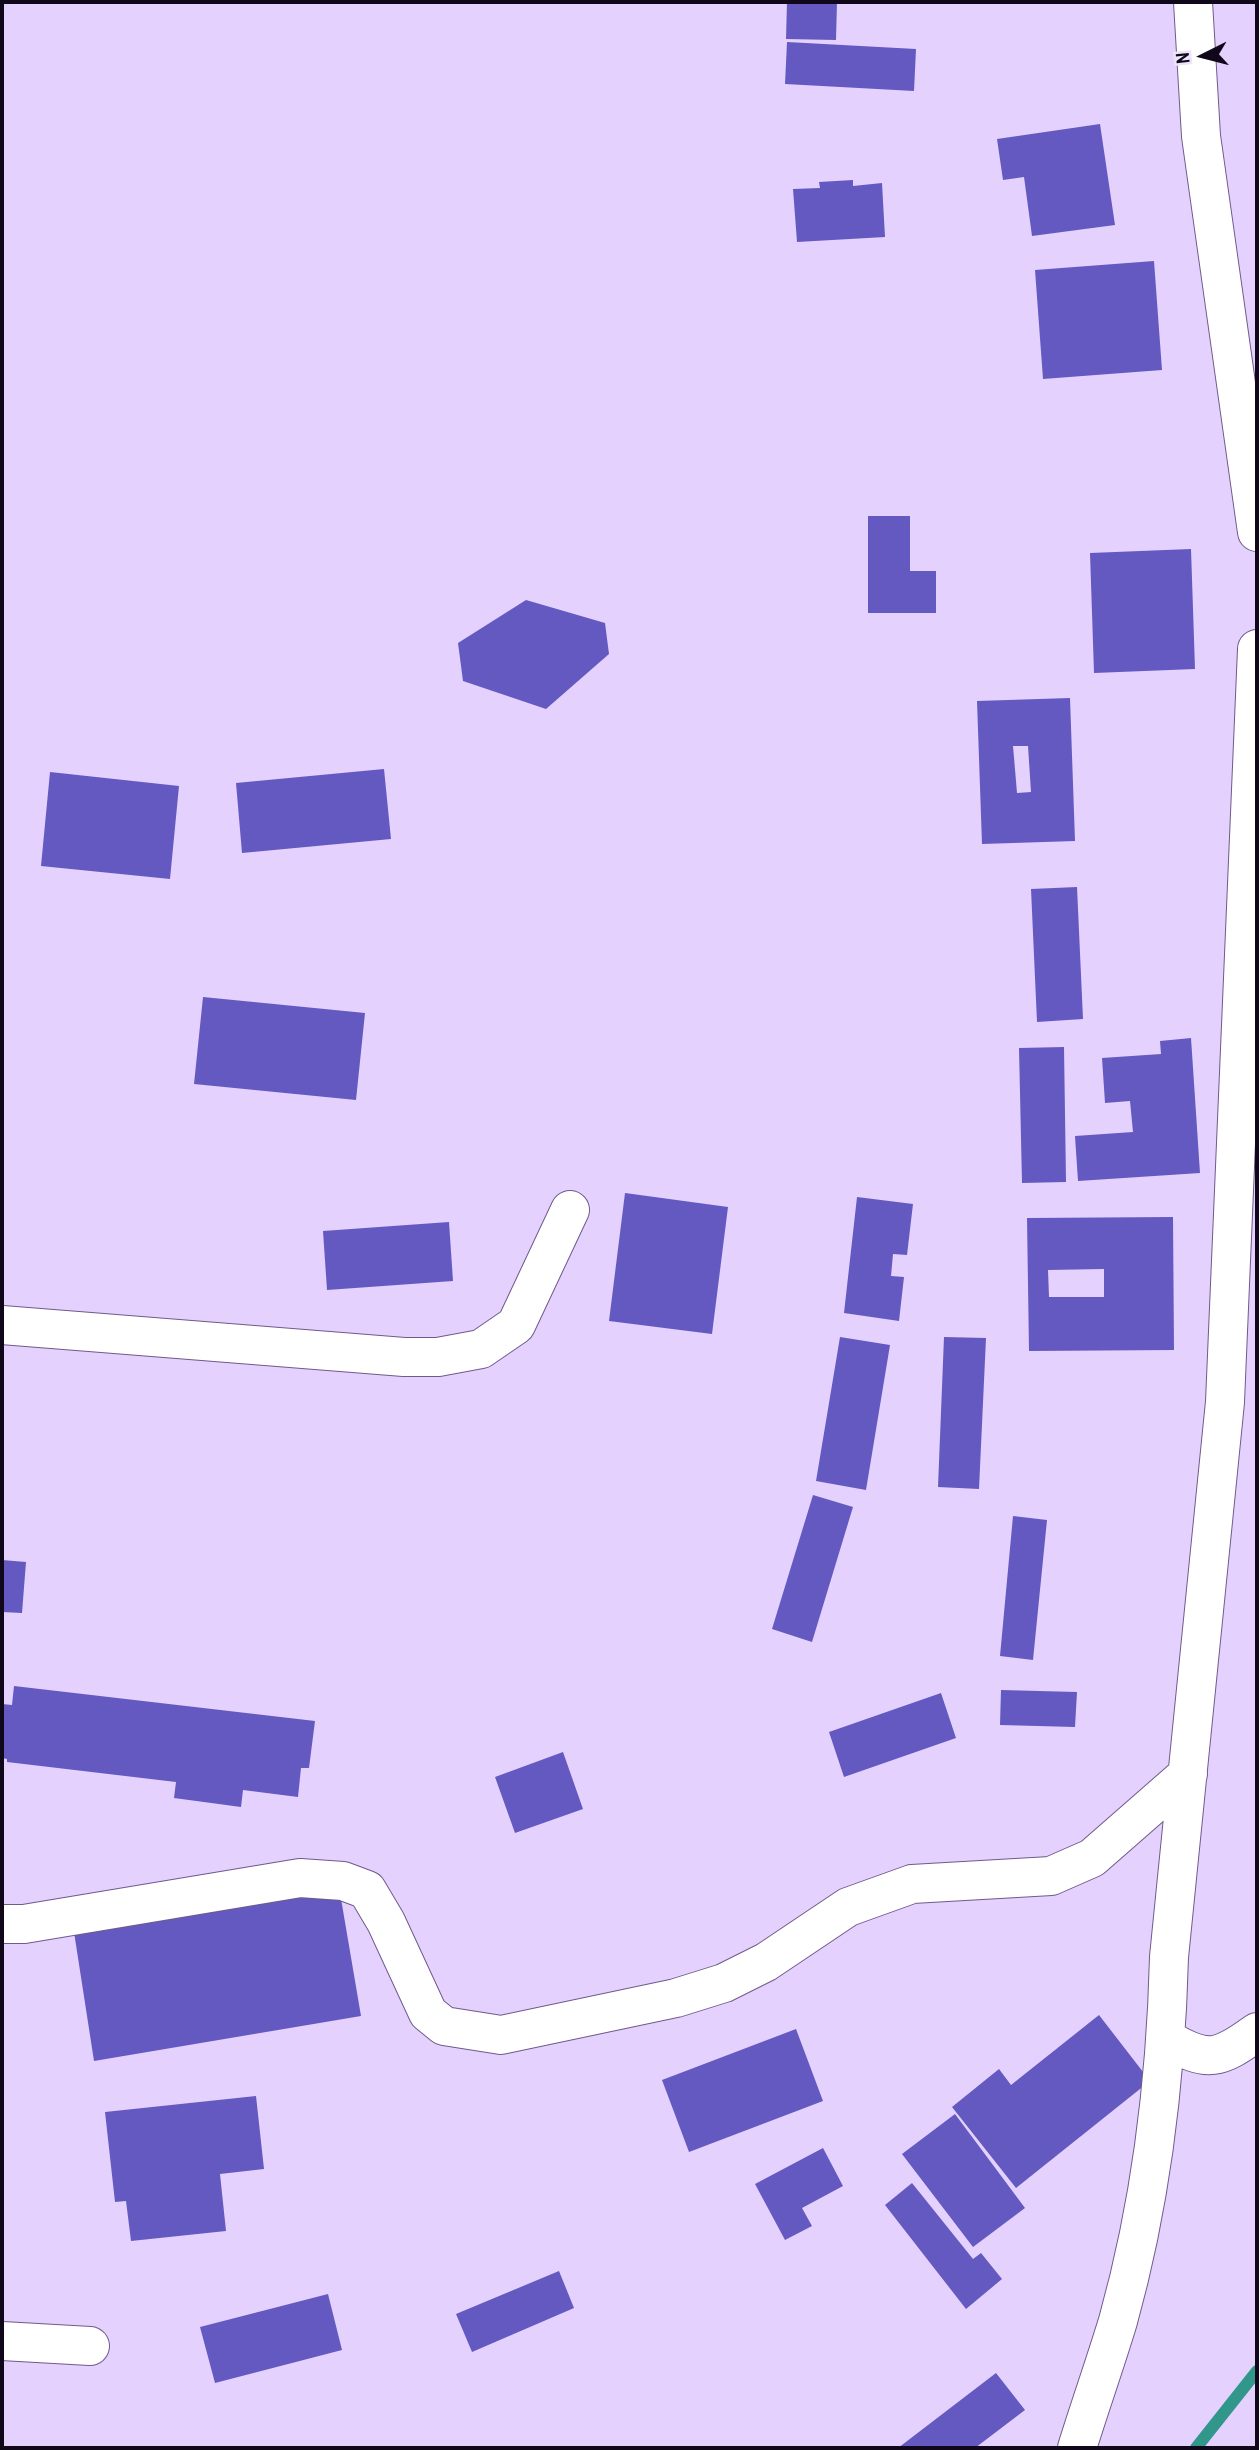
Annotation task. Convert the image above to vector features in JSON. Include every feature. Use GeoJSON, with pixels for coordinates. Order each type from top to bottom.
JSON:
{"type":"FeatureCollection","features":[{"type":"Feature","properties":{"kind":"street"},"geometry":{"type":"LineString","coordinates":[[1194,2],[1201,136],[1257,532]]}},
{"type":"Feature","properties":{"kind":"street"},"geometry":{"type":"LineString","coordinates":[[1077,2448],[1118,2320],[1146,2200],[1167,2039],[1170,1957],[1245,1219],[1257,649]]}},
{"type":"Feature","properties":{"kind":"street"},"geometry":{"type":"LineString","coordinates":[[2,1325],[404,1357],[438,1357],[481,1349],[516,1325],[570,1210]]}},
{"type":"Feature","properties":{"kind":"street"},"geometry":{"type":"LineString","coordinates":[[2,1924],[24,1924],[300,1878],[343,1881],[367,1890],[386,1922],[428,2013],[444,2026],[501,2035],[676,1997],[724,1983],[766,1962],[848,1907],[912,1884],[1051,1876],[1092,1858],[1188,1774]]}},
{"type":"Feature","properties":{"kind":"street"},"geometry":{"type":"LineString","coordinates":[[1167,2039],[1193,2055],[1217,2056],[1257,2032]]}},
{"type":"Feature","properties":{"kind":"street"},"geometry":{"type":"LineString","coordinates":[[2,2341],[90,2346]]}},
{"type":"Feature","properties":{"kind":"building"},"geometry":{"type":"Polygon","coordinates":[[[787,2],[837,2],[836,40],[786,39],[787,2]]]}},
{"type":"Feature","properties":{"kind":"building"},"geometry":{"type":"Polygon","coordinates":[[[787,42],[916,49],[914,91],[785,84],[787,42]]]}},
{"type":"Feature","properties":{"kind":"building"},"geometry":{"type":"Polygon","coordinates":[[[1100,124],[1115,225],[1032,236],[1024,177],[1003,180],[997,139],[1100,124]]]}},
{"type":"Feature","properties":{"kind":"building"},"geometry":{"type":"Polygon","coordinates":[[[853,180],[853,186],[882,183],[885,237],[797,242],[793,189],[820,188],[819,182],[853,180]]]}},
{"type":"Feature","properties":{"kind":"building"},"geometry":{"type":"Polygon","coordinates":[[[1154,261],[1162,370],[1043,379],[1035,270],[1154,261]]]}},
{"type":"Feature","properties":{"kind":"building"},"geometry":{"type":"Polygon","coordinates":[[[868,516],[910,516],[910,571],[936,571],[936,613],[868,613],[868,516]]]}},
{"type":"Feature","properties":{"kind":"building"},"geometry":{"type":"Polygon","coordinates":[[[1191,549],[1195,669],[1094,673],[1090,553],[1191,549]]]}},
{"type":"Feature","properties":{"kind":"building"},"geometry":{"type":"Polygon","coordinates":[[[526,600],[605,623],[609,654],[546,709],[463,681],[458,643],[526,600]]]}},
{"type":"Feature","properties":{"kind":"building"},"geometry":{"type":"Polygon","coordinates":[[[1070,698],[1075,841],[982,844],[977,701],[1070,698]],[[1013,746],[1017,793],[1031,792],[1028,746],[1013,746]]]}},
{"type":"Feature","properties":{"kind":"building"},"geometry":{"type":"Polygon","coordinates":[[[384,769],[391,839],[242,853],[236,783],[384,769]]]}},
{"type":"Feature","properties":{"kind":"building"},"geometry":{"type":"Polygon","coordinates":[[[50,772],[179,786],[170,879],[41,866],[50,772]]]}},
{"type":"Feature","properties":{"kind":"building"},"geometry":{"type":"Polygon","coordinates":[[[1077,887],[1083,1019],[1037,1022],[1031,889],[1077,887]]]}},
{"type":"Feature","properties":{"kind":"building"},"geometry":{"type":"Polygon","coordinates":[[[203,997],[365,1013],[356,1100],[194,1084],[203,997]]]}},
{"type":"Feature","properties":{"kind":"building"},"geometry":{"type":"Polygon","coordinates":[[[1191,1038],[1200,1173],[1078,1181],[1075,1136],[1133,1132],[1130,1101],[1105,1103],[1102,1058],[1161,1054],[1160,1041],[1191,1038]]]}},
{"type":"Feature","properties":{"kind":"building"},"geometry":{"type":"Polygon","coordinates":[[[1064,1047],[1066,1182],[1022,1183],[1019,1048],[1064,1047]]]}},
{"type":"Feature","properties":{"kind":"building"},"geometry":{"type":"Polygon","coordinates":[[[625,1193],[728,1207],[712,1334],[609,1321],[625,1193]]]}},
{"type":"Feature","properties":{"kind":"building"},"geometry":{"type":"Polygon","coordinates":[[[857,1197],[913,1204],[907,1255],[893,1254],[891,1276],[904,1277],[899,1321],[844,1313],[857,1197]]]}},
{"type":"Feature","properties":{"kind":"building"},"geometry":{"type":"Polygon","coordinates":[[[1173,1217],[1174,1350],[1029,1351],[1027,1218],[1173,1217]],[[1104,1269],[1048,1270],[1049,1297],[1104,1297],[1104,1269]]]}},
{"type":"Feature","properties":{"kind":"building"},"geometry":{"type":"Polygon","coordinates":[[[449,1222],[453,1281],[327,1290],[323,1231],[449,1222]]]}},
{"type":"Feature","properties":{"kind":"building"},"geometry":{"type":"Polygon","coordinates":[[[840,1337],[890,1345],[866,1490],[816,1481],[840,1337]]]}},
{"type":"Feature","properties":{"kind":"building"},"geometry":{"type":"Polygon","coordinates":[[[944,1337],[986,1338],[979,1489],[938,1487],[944,1337]]]}},
{"type":"Feature","properties":{"kind":"building"},"geometry":{"type":"Polygon","coordinates":[[[813,1495],[853,1507],[812,1642],[772,1629],[813,1495]]]}},
{"type":"Feature","properties":{"kind":"building"},"geometry":{"type":"Polygon","coordinates":[[[1013,1516],[1047,1520],[1033,1660],[1000,1656],[1013,1516]]]}},
{"type":"Feature","properties":{"kind":"building"},"geometry":{"type":"Polygon","coordinates":[[[2,1560],[26,1562],[22,1613],[2,1612],[2,1560]]]}},
{"type":"Feature","properties":{"kind":"building"},"geometry":{"type":"Polygon","coordinates":[[[14,1686],[315,1721],[309,1768],[301,1768],[298,1797],[243,1790],[241,1807],[174,1798],[176,1782],[7,1762],[7,1759],[2,1758],[2,1704],[12,1705],[14,1686]]]}},
{"type":"Feature","properties":{"kind":"building"},"geometry":{"type":"Polygon","coordinates":[[[1001,1690],[1077,1692],[1075,1727],[1000,1725],[1001,1690]]]}},
{"type":"Feature","properties":{"kind":"building"},"geometry":{"type":"Polygon","coordinates":[[[941,1693],[956,1738],[844,1777],[829,1732],[941,1693]]]}},
{"type":"Feature","properties":{"kind":"building"},"geometry":{"type":"Polygon","coordinates":[[[563,1752],[583,1809],[515,1833],[495,1777],[563,1752]]]}},
{"type":"Feature","properties":{"kind":"building"},"geometry":{"type":"Polygon","coordinates":[[[339,1887],[361,2016],[94,2061],[74,1932],[339,1887]]]}},
{"type":"Feature","properties":{"kind":"building"},"geometry":{"type":"Polygon","coordinates":[[[1099,2015],[1150,2081],[1016,2188],[952,2107],[999,2069],[1011,2085],[1099,2015]]]}},
{"type":"Feature","properties":{"kind":"building"},"geometry":{"type":"Polygon","coordinates":[[[796,2029],[823,2101],[689,2152],[662,2080],[796,2029]]]}},
{"type":"Feature","properties":{"kind":"building"},"geometry":{"type":"Polygon","coordinates":[[[256,2096],[264,2169],[220,2174],[226,2231],[131,2241],[126,2201],[115,2202],[105,2112],[256,2096]]]}},
{"type":"Feature","properties":{"kind":"building"},"geometry":{"type":"Polygon","coordinates":[[[955,2114],[1025,2208],[973,2247],[902,2154],[955,2114]]]}},
{"type":"Feature","properties":{"kind":"building"},"geometry":{"type":"Polygon","coordinates":[[[823,2148],[843,2186],[802,2208],[812,2226],[785,2240],[755,2184],[823,2148]]]}},
{"type":"Feature","properties":{"kind":"building"},"geometry":{"type":"Polygon","coordinates":[[[912,2183],[973,2259],[981,2253],[1002,2279],[966,2309],[885,2205],[912,2183]]]}},
{"type":"Feature","properties":{"kind":"building"},"geometry":{"type":"Polygon","coordinates":[[[559,2271],[574,2308],[472,2352],[456,2314],[559,2271]]]}},
{"type":"Feature","properties":{"kind":"building"},"geometry":{"type":"Polygon","coordinates":[[[328,2294],[342,2350],[215,2383],[200,2327],[328,2294]]]}},
{"type":"Feature","properties":{"kind":"building"},"geometry":{"type":"Polygon","coordinates":[[[996,2373],[1025,2410],[975,2448],[898,2448],[996,2373]]]}},
{"type":"Feature","properties":{"kind":"waterway"},"geometry":{"type":"LineString","coordinates":[[1196,2448],[1257,2371]]}}]}
